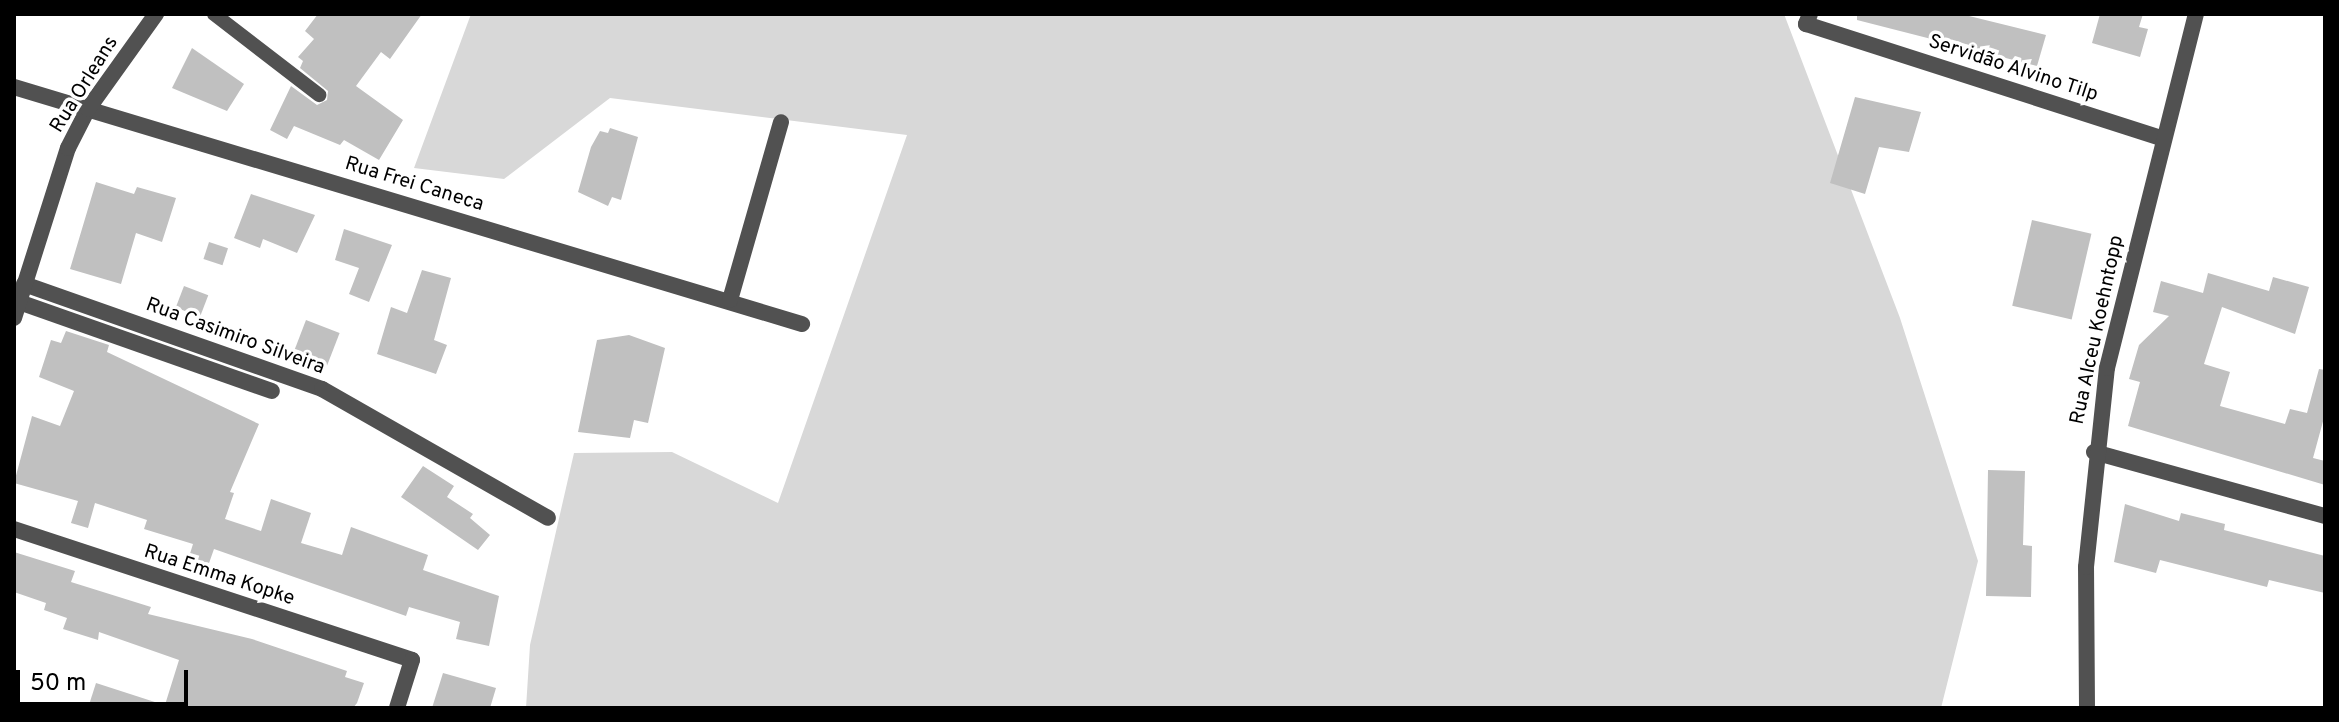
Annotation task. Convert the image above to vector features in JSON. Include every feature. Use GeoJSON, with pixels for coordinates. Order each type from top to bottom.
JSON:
{"type":"FeatureCollection","features":[{"type":"Feature","properties":{"kind":"street","name":"Rua Orleans"},"geometry":{"type":"LineString","coordinates":[[16,310],[52,189],[88,109],[156,14]]}},
{"type":"Feature","properties":{"kind":"street","name":"Rua Alceu Koehntopp"},"geometry":{"type":"LineString","coordinates":[[2087,708],[2086,567],[2094,452],[2117,317],[2196,14]]}},
{"type":"Feature","properties":{"kind":"street","name":"Servidão Alvino Tilp"},"geometry":{"type":"LineString","coordinates":[[1808,19],[2162,138]]}},
{"type":"Feature","properties":{"kind":"street","name":"Rua Frei Caneca"},"geometry":{"type":"LineString","coordinates":[[14,87],[802,324]]}},
{"type":"Feature","properties":{"kind":"street"},"geometry":{"type":"LineString","coordinates":[[730,300],[781,122]]}},
{"type":"Feature","properties":{"kind":"street","name":"Rua Casimiro Silveira"},"geometry":{"type":"LineString","coordinates":[[24,284],[322,389],[548,518]]}},
{"type":"Feature","properties":{"kind":"street"},"geometry":{"type":"LineString","coordinates":[[16,310],[272,391]]}},
{"type":"Feature","properties":{"kind":"street"},"geometry":{"type":"LineString","coordinates":[[2094,452],[2325,516]]}},
{"type":"Feature","properties":{"kind":"street","name":"Rua Emma Kopke"},"geometry":{"type":"LineString","coordinates":[[14,529],[412,660],[397,708]]}},
{"type":"Feature","properties":{"kind":"lane"},"geometry":{"type":"LineString","coordinates":[[214,14],[319,95]]}},
{"type":"Feature","properties":{"kind":"shaded area"},"geometry":{"type":"Polygon","coordinates":[[[471,14],[1784,14],[1900,318],[1978,561],[1941,708],[526,708],[530,645],[574,453],[672,452],[778,503],[907,135],[610,98],[504,179],[414,168],[471,14]]]}},
{"type":"Feature","properties":{"kind":"building"},"geometry":{"type":"Polygon","coordinates":[[[318,14],[422,14],[390,59],[381,52],[356,86],[403,120],[379,160],[344,140],[340,145],[294,126],[287,139],[270,130],[291,86],[317,105],[327,100],[328,91],[300,68],[303,61],[298,57],[314,39],[305,31],[318,14]]]}},
{"type":"Feature","properties":{"kind":"building"},"geometry":{"type":"Polygon","coordinates":[[[1857,14],[1961,14],[2046,35],[2037,66],[1857,20],[1857,14]]]}},
{"type":"Feature","properties":{"kind":"building"},"geometry":{"type":"Polygon","coordinates":[[[2100,14],[2143,14],[2139,27],[2148,29],[2140,57],[2092,43],[2100,14]]]}},
{"type":"Feature","properties":{"kind":"building"},"geometry":{"type":"Polygon","coordinates":[[[192,48],[244,84],[227,111],[172,88],[192,48]]]}},
{"type":"Feature","properties":{"kind":"building"},"geometry":{"type":"Polygon","coordinates":[[[1855,97],[1921,112],[1909,152],[1879,147],[1865,194],[1830,183],[1855,97]]]}},
{"type":"Feature","properties":{"kind":"building"},"geometry":{"type":"Polygon","coordinates":[[[610,128],[638,137],[621,200],[612,197],[608,206],[578,192],[591,147],[600,131],[608,133],[610,128]]]}},
{"type":"Feature","properties":{"kind":"building"},"geometry":{"type":"Polygon","coordinates":[[[96,182],[134,194],[137,187],[176,198],[162,242],[136,233],[121,284],[70,269],[96,182]]]}},
{"type":"Feature","properties":{"kind":"building"},"geometry":{"type":"Polygon","coordinates":[[[251,194],[315,215],[297,253],[263,239],[260,248],[234,238],[251,194]]]}},
{"type":"Feature","properties":{"kind":"building"},"geometry":{"type":"Polygon","coordinates":[[[2032,220],[2091,234],[2072,319],[2012,306],[2032,220]]]}},
{"type":"Feature","properties":{"kind":"building"},"geometry":{"type":"Polygon","coordinates":[[[344,229],[392,245],[369,302],[349,294],[359,268],[335,260],[344,229]]]}},
{"type":"Feature","properties":{"kind":"building"},"geometry":{"type":"Polygon","coordinates":[[[209,242],[228,248],[222,265],[203,259],[209,242]]]}},
{"type":"Feature","properties":{"kind":"building"},"geometry":{"type":"Polygon","coordinates":[[[422,270],[451,278],[434,340],[447,345],[436,374],[377,354],[391,307],[407,313],[422,270]]]}},
{"type":"Feature","properties":{"kind":"building"},"geometry":{"type":"Polygon","coordinates":[[[2208,273],[2269,291],[2273,277],[2309,287],[2295,334],[2222,307],[2204,364],[2230,372],[2220,406],[2285,424],[2290,409],[2307,413],[2319,369],[2325,370],[2325,414],[2313,458],[2325,461],[2325,485],[2128,426],[2140,382],[2129,379],[2139,345],[2169,316],[2153,312],[2161,281],[2203,293],[2208,273]]]}},
{"type":"Feature","properties":{"kind":"building"},"geometry":{"type":"Polygon","coordinates":[[[184,286],[208,295],[200,317],[176,307],[184,286]]]}},
{"type":"Feature","properties":{"kind":"building"},"geometry":{"type":"Polygon","coordinates":[[[306,320],[340,333],[327,366],[293,353],[306,320]]]}},
{"type":"Feature","properties":{"kind":"building"},"geometry":{"type":"Polygon","coordinates":[[[66,331],[109,345],[107,352],[259,424],[230,492],[234,493],[225,519],[261,531],[271,499],[311,513],[301,543],[342,555],[351,527],[428,555],[423,570],[499,596],[489,646],[456,639],[460,622],[409,607],[406,616],[214,549],[208,566],[188,560],[193,544],[144,529],[147,520],[95,503],[88,528],[71,523],[78,501],[14,483],[32,416],[60,426],[74,391],[39,377],[51,340],[61,343],[66,331]]]}},
{"type":"Feature","properties":{"kind":"building"},"geometry":{"type":"Polygon","coordinates":[[[629,335],[665,348],[648,423],[634,420],[630,438],[578,432],[597,340],[629,335]]]}},
{"type":"Feature","properties":{"kind":"building"},"geometry":{"type":"Polygon","coordinates":[[[423,466],[454,486],[447,497],[473,514],[470,518],[490,535],[478,550],[401,497],[423,466]]]}},
{"type":"Feature","properties":{"kind":"building"},"geometry":{"type":"Polygon","coordinates":[[[1988,470],[2025,471],[2023,545],[2032,546],[2031,597],[1986,596],[1988,470]]]}},
{"type":"Feature","properties":{"kind":"building"},"geometry":{"type":"Polygon","coordinates":[[[2125,504],[2179,521],[2181,513],[2225,524],[2224,530],[2325,556],[2325,593],[2269,580],[2267,587],[2160,560],[2156,573],[2114,562],[2125,504]]]}},
{"type":"Feature","properties":{"kind":"building"},"geometry":{"type":"Polygon","coordinates":[[[14,552],[75,571],[71,582],[151,607],[148,614],[252,639],[347,671],[345,677],[364,683],[357,703],[353,708],[164,708],[179,660],[99,632],[98,640],[63,629],[67,618],[44,610],[46,603],[14,592],[14,552]]]}},
{"type":"Feature","properties":{"kind":"building"},"geometry":{"type":"Polygon","coordinates":[[[443,673],[496,688],[490,708],[432,708],[443,673]]]}},
{"type":"Feature","properties":{"kind":"building"},"geometry":{"type":"Polygon","coordinates":[[[96,683],[161,704],[160,708],[88,708],[96,683]]]}}]}
